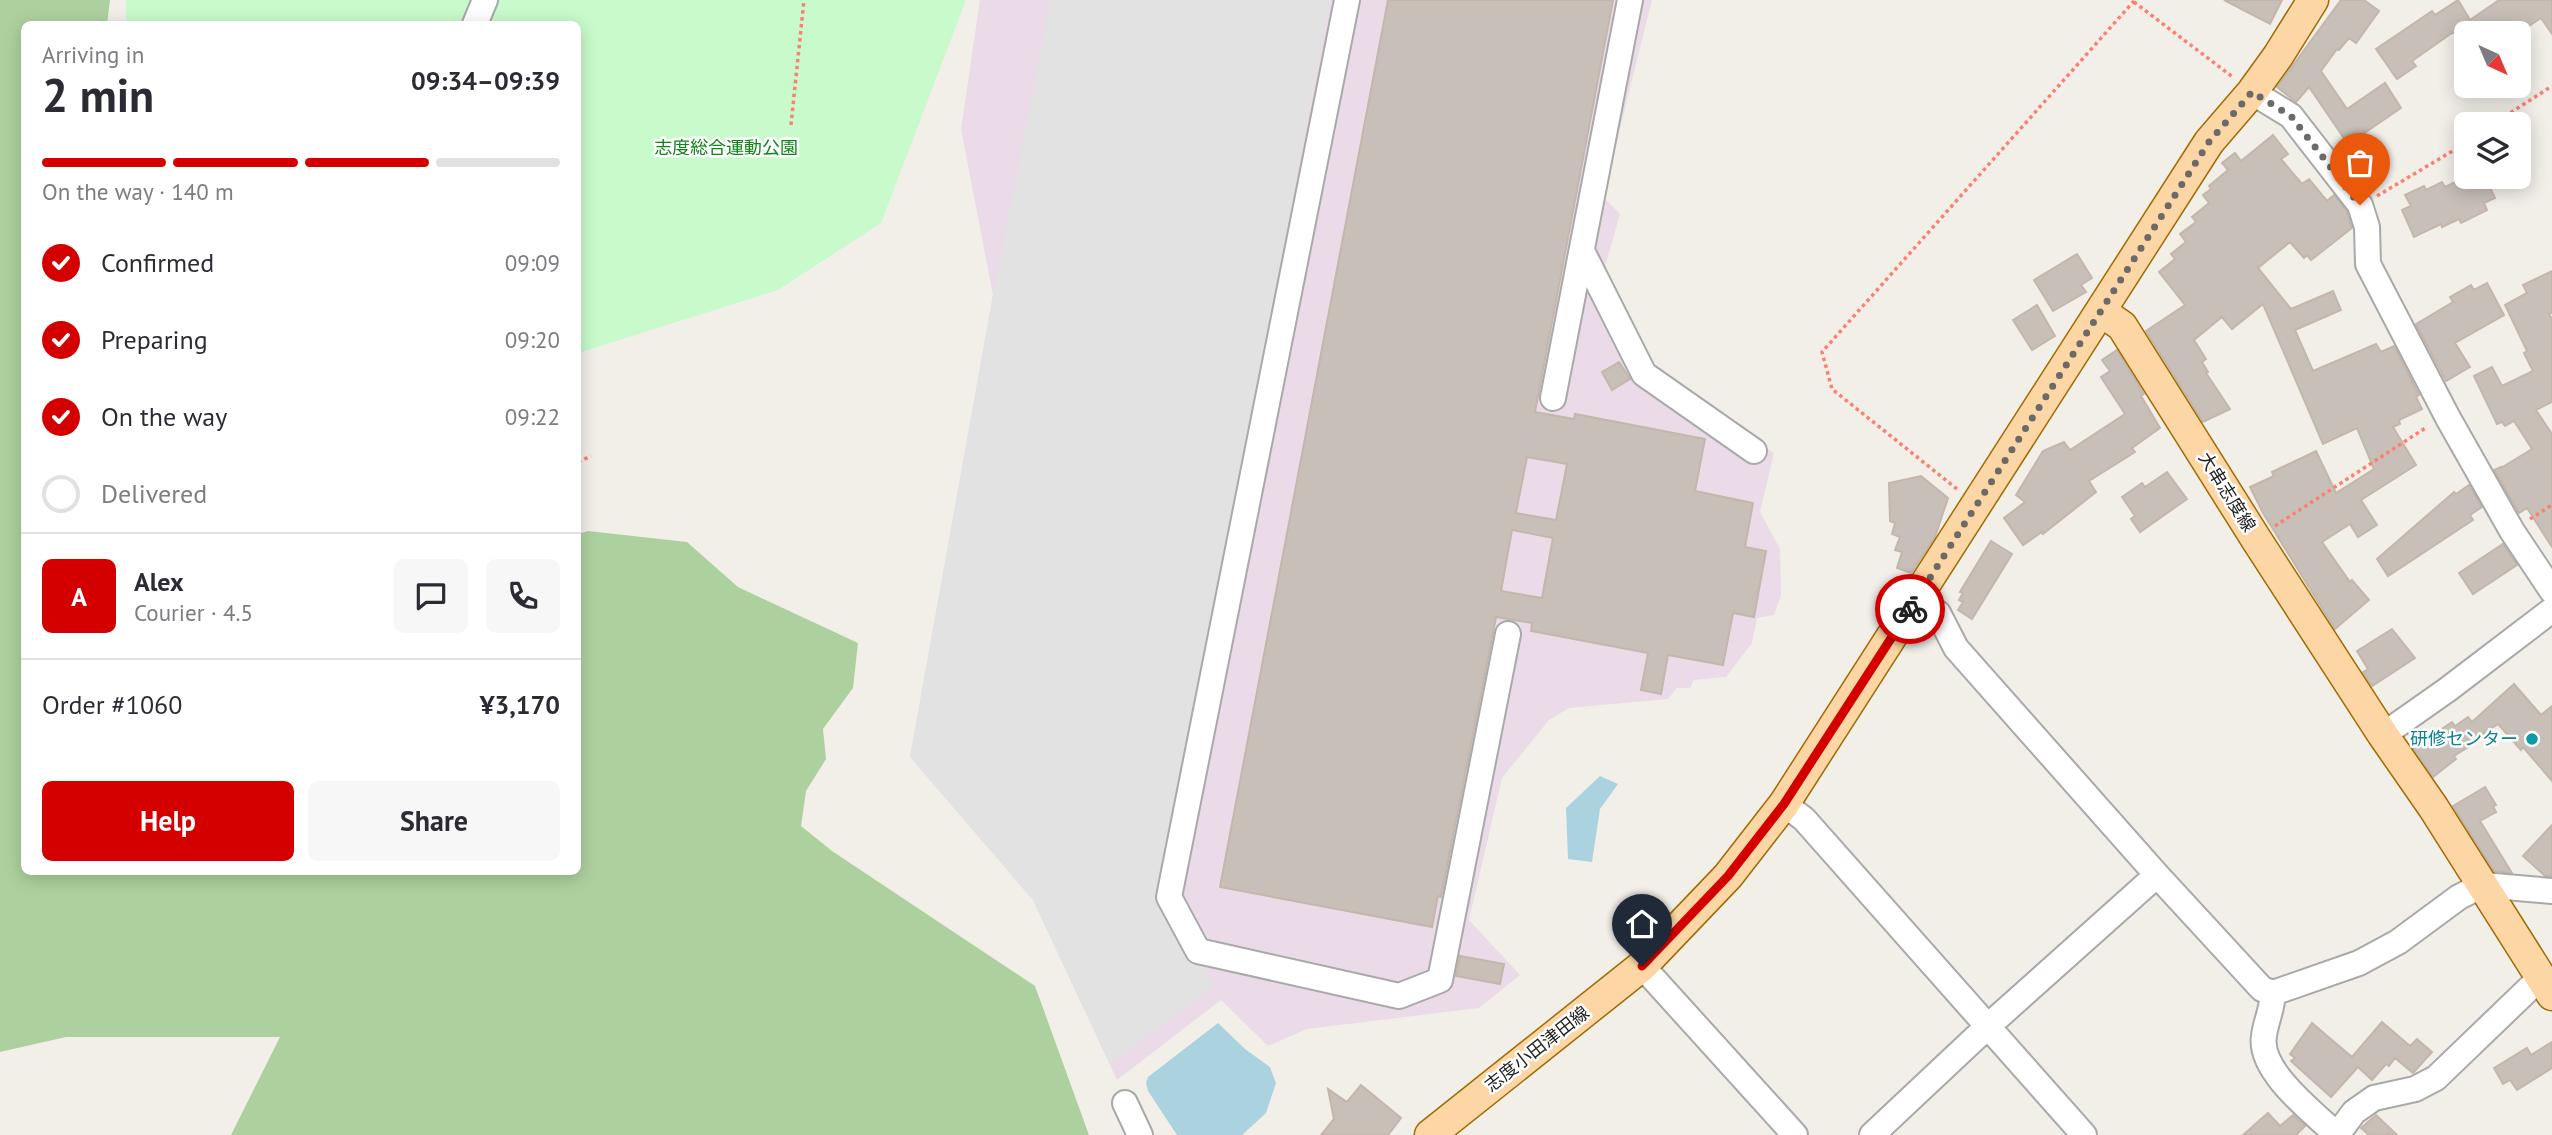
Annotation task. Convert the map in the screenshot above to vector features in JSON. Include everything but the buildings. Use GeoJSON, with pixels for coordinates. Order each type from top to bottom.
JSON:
{"type":"FeatureCollection","features":[{"type":"Feature","properties":{"kind":"main road"},"geometry":{"type":"LineString","coordinates":[[2102,312],[2209,142],[2252,92],[2313,0]]}},
{"type":"Feature","properties":{"kind":"main road","name":"志度小田津田線"},"geometry":{"type":"LineString","coordinates":[[1430,1135],[1642,966],[1728,876],[1784,804],[2102,312]]}},
{"type":"Feature","properties":{"kind":"main road","name":"大串志度線"},"geometry":{"type":"LineString","coordinates":[[2102,312],[2122,326],[2256,539],[2433,807],[2546,986]]}},
{"type":"Feature","properties":{"kind":"street"},"geometry":{"type":"LineString","coordinates":[[476,21],[485,0]]}},
{"type":"Feature","properties":{"kind":"street"},"geometry":{"type":"LineString","coordinates":[[1347,0],[1169,897],[1198,951],[1399,996],[1440,980],[1508,634]]}},
{"type":"Feature","properties":{"kind":"street"},"geometry":{"type":"LineString","coordinates":[[1553,398],[1630,0]]}},
{"type":"Feature","properties":{"kind":"street"},"geometry":{"type":"LineString","coordinates":[[2252,92],[2291,116],[2360,205],[2367,227],[2368,264],[2448,418],[2512,531],[2552,591]]}},
{"type":"Feature","properties":{"kind":"street"},"geometry":{"type":"LineString","coordinates":[[1582,251],[1643,374],[1754,451]]}},
{"type":"Feature","properties":{"kind":"street"},"geometry":{"type":"LineString","coordinates":[[1916,601],[1938,613],[1956,648],[2262,989],[2273,993],[2359,963],[2398,942],[2459,897],[2483,886],[2552,891]]}},
{"type":"Feature","properties":{"kind":"street"},"geometry":{"type":"LineString","coordinates":[[2383,735],[2552,610]]}},
{"type":"Feature","properties":{"kind":"street"},"geometry":{"type":"LineString","coordinates":[[1784,804],[1804,819],[2084,1135]]}},
{"type":"Feature","properties":{"kind":"street"},"geometry":{"type":"LineString","coordinates":[[1872,1135],[1987,1027],[2157,875]]}},
{"type":"Feature","properties":{"kind":"street"},"geometry":{"type":"LineString","coordinates":[[1642,966],[1794,1135]]}},
{"type":"Feature","properties":{"kind":"street"},"geometry":{"type":"LineString","coordinates":[[2273,993],[2272,1010],[2263,1038],[2269,1066],[2337,1135],[2354,1111],[2374,1098],[2415,1089],[2436,1079],[2546,986]]}},
{"type":"Feature","properties":{"kind":"street"},"geometry":{"type":"LineString","coordinates":[[1125,1103],[1140,1135]]}},
{"type":"Feature","properties":{"kind":"path"},"geometry":{"type":"LineString","coordinates":[[791,125],[804,0]]}},
{"type":"Feature","properties":{"kind":"path"},"geometry":{"type":"LineString","coordinates":[[1978,505],[1832,389],[1822,352],[2133,1],[2252,92]]}},
{"type":"Feature","properties":{"kind":"path"},"geometry":{"type":"LineString","coordinates":[[2512,112],[2552,86]]}},
{"type":"Feature","properties":{"kind":"path"},"geometry":{"type":"LineString","coordinates":[[2360,205],[2454,150]]}},
{"type":"Feature","properties":{"kind":"path"},"geometry":{"type":"LineString","coordinates":[[2256,539],[2396,445],[2448,418]]}},
{"type":"Feature","properties":{"kind":"path"},"geometry":{"type":"LineString","coordinates":[[581,461],[591,456]]}},
{"type":"Feature","properties":{"kind":"shaded area"},"geometry":{"type":"Polygon","coordinates":[[[980,0],[1652,0],[1603,197],[1620,214],[1603,274],[1655,368],[1774,453],[1760,512],[1780,549],[1781,595],[1774,615],[1757,618],[1752,643],[1726,677],[1694,680],[1690,688],[1677,688],[1668,699],[1569,708],[1549,720],[1502,778],[1469,920],[1520,975],[1479,1008],[1307,1029],[1268,1046],[1221,1000],[1117,1080],[1033,900],[910,757],[993,295],[961,129],[980,0]]]}},
{"type":"Feature","properties":{"kind":"shaded area"},"geometry":{"type":"Polygon","coordinates":[[[1051,0],[1330,0],[1163,884],[1165,908],[1215,985],[1110,1064],[1033,900],[910,757],[993,295],[1051,0]]]}},
{"type":"Feature","properties":{"kind":"green space"},"geometry":{"type":"Polygon","coordinates":[[[0,0],[110,0],[107,21],[21,21],[21,875],[581,875],[581,533],[588,531],[687,542],[738,587],[858,643],[853,688],[823,729],[826,759],[806,791],[801,826],[832,851],[1035,986],[1089,1135],[231,1135],[280,1037],[66,1037],[0,1052],[0,0]]]}},
{"type":"Feature","properties":{"kind":"green space","name":"志度総合運動公園"},"geometry":{"type":"Polygon","coordinates":[[[126,0],[966,0],[881,223],[778,290],[581,352],[581,21],[126,21],[126,0]]]}},
{"type":"Feature","properties":{"kind":"water"},"geometry":{"type":"Polygon","coordinates":[[[1600,776],[1618,784],[1600,809],[1592,862],[1568,859],[1566,808],[1600,776]]]}},
{"type":"Feature","properties":{"kind":"water"},"geometry":{"type":"Polygon","coordinates":[[[1218,1023],[1245,1049],[1270,1067],[1276,1083],[1266,1113],[1242,1135],[1177,1135],[1148,1091],[1148,1077],[1218,1023]]]}},
{"type":"Feature","properties":{"kind":"way so far"},"geometry":{"type":"LineString","coordinates":[[1910,609],[2209,142],[2252,92],[2291,116],[2360,205]]}},
{"type":"Feature","properties":{"kind":"place","name":"研修センター"},"geometry":{"type":"Point","coordinates":[2532,739]}},
{"type":"Feature","properties":{"kind":"route"},"geometry":{"type":"LineString","coordinates":[[1642,966],[1728,876],[1784,804],[1910,609]]}}]}
